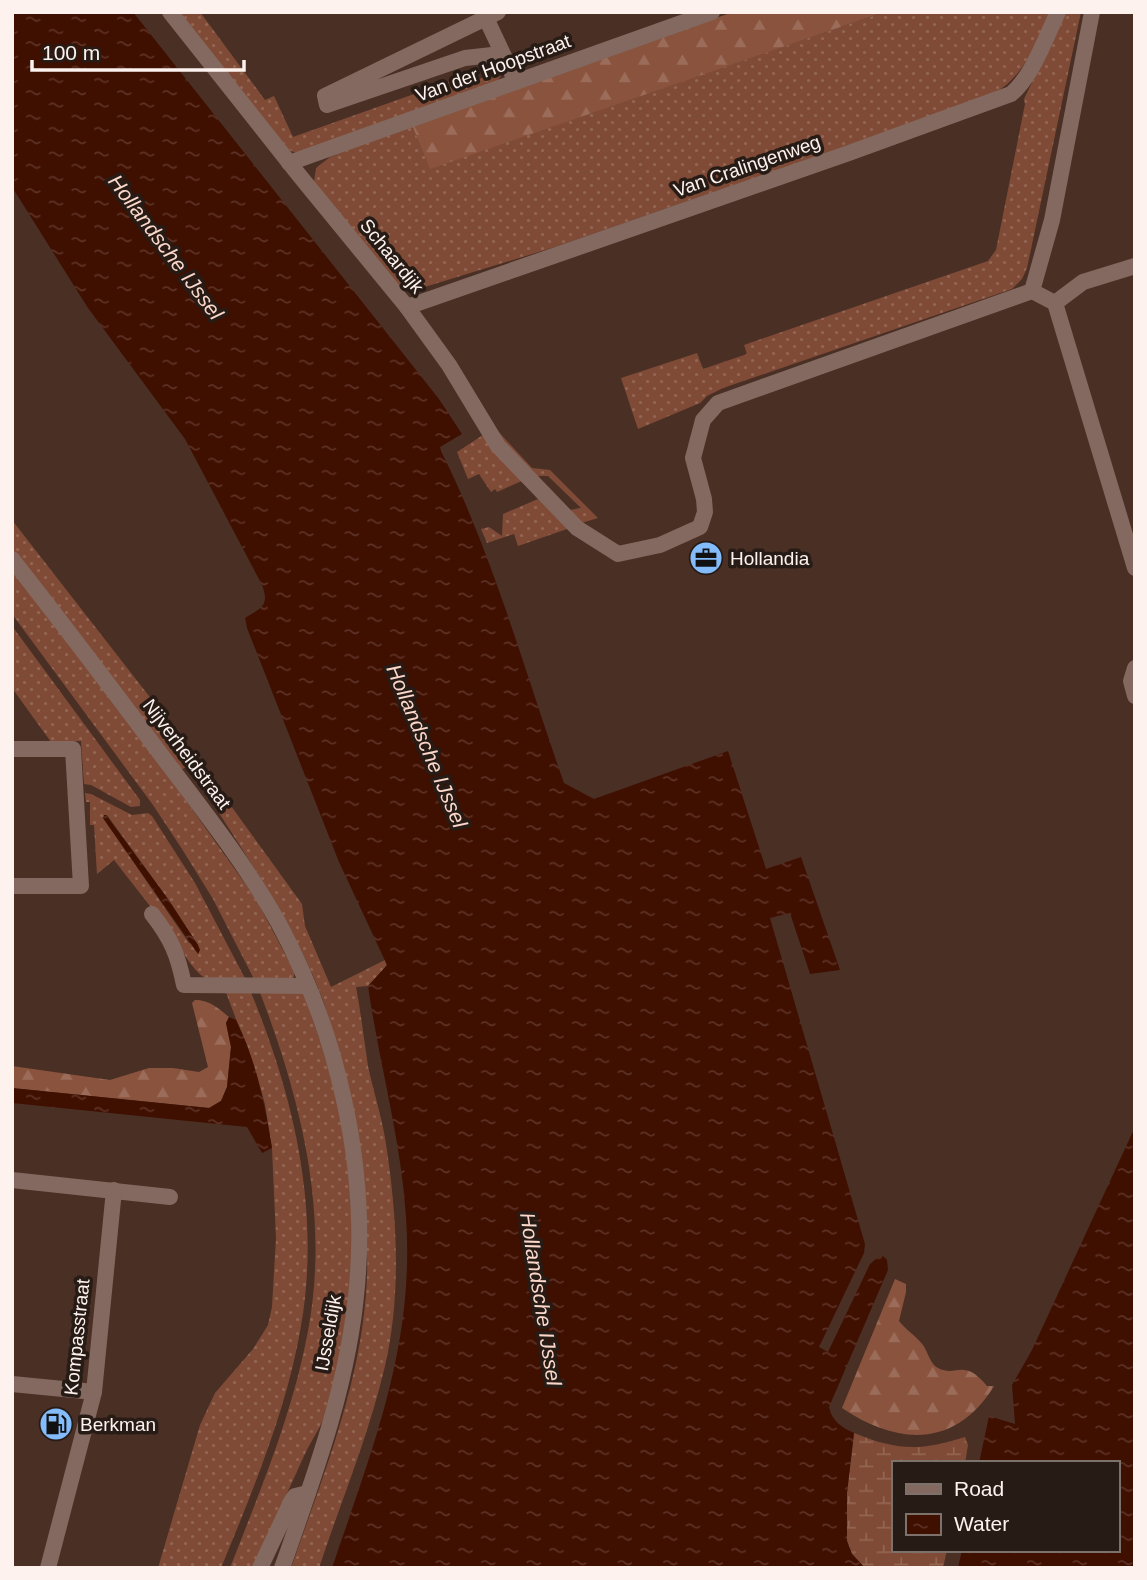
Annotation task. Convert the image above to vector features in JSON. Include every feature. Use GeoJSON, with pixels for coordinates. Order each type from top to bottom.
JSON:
{"type":"FeatureCollection","features":[{"type":"Feature","properties":{"kind":"street","name":"Schaardijk"},"geometry":{"type":"LineString","coordinates":[[170,12],[407,307],[449,365],[498,446],[577,528],[618,554],[660,545],[700,527],[705,512],[704,499],[693,458],[703,420],[718,403],[1032,291]]}},
{"type":"Feature","properties":{"kind":"street","name":"Van der Hoopstraat"},"geometry":{"type":"LineString","coordinates":[[289,163],[712,12]]}},
{"type":"Feature","properties":{"kind":"street","name":"Van Cralingenweg"},"geometry":{"type":"LineString","coordinates":[[407,307],[1010,94],[1027,75],[1058,12]]}},
{"type":"Feature","properties":{"kind":"street"},"geometry":{"type":"LineString","coordinates":[[1092,12],[1052,220],[1032,291],[1055,303],[1135,568]]}},
{"type":"Feature","properties":{"kind":"street"},"geometry":{"type":"LineString","coordinates":[[504,57],[492,55],[466,58],[327,105],[325,96],[492,15],[504,57],[516,82]]}},
{"type":"Feature","properties":{"kind":"street"},"geometry":{"type":"LineString","coordinates":[[1055,303],[1083,282],[1135,266]]}},
{"type":"Feature","properties":{"kind":"street","name":"Nijverheidstraat"},"geometry":{"type":"LineString","coordinates":[[12,559],[232,850],[278,923],[308,986],[328,1042],[342,1097]]}},
{"type":"Feature","properties":{"kind":"street"},"geometry":{"type":"LineString","coordinates":[[1135,668],[1131,681],[1135,696]]}},
{"type":"Feature","properties":{"kind":"street"},"geometry":{"type":"LineString","coordinates":[[12,749],[73,749],[81,886],[12,886]]}},
{"type":"Feature","properties":{"kind":"street"},"geometry":{"type":"LineString","coordinates":[[152,914],[165,930],[178,956],[184,985],[308,986]]}},
{"type":"Feature","properties":{"kind":"street","name":"IJsseldijk"},"geometry":{"type":"LineString","coordinates":[[282,1568],[340,1386],[357,1287],[359,1236],[356,1181],[342,1097]]}},
{"type":"Feature","properties":{"kind":"street"},"geometry":{"type":"LineString","coordinates":[[12,1180],[170,1197]]}},
{"type":"Feature","properties":{"kind":"street","name":"Kompasstraat"},"geometry":{"type":"LineString","coordinates":[[48,1568],[94,1392],[114,1190]]}},
{"type":"Feature","properties":{"kind":"street"},"geometry":{"type":"LineString","coordinates":[[12,1384],[94,1392]]}},
{"type":"Feature","properties":{"kind":"street"},"geometry":{"type":"LineString","coordinates":[[260,1568],[292,1500],[295,1496],[308,1493]]}},
{"type":"Feature","properties":{"kind":"green space"},"geometry":{"type":"Polygon","coordinates":[[[177,12],[200,12],[265,100],[274,96],[293,137],[462,77],[465,84],[504,70],[498,81],[297,153],[284,146],[177,12]]]}},
{"type":"Feature","properties":{"kind":"green space"},"geometry":{"type":"Polygon","coordinates":[[[733,12],[884,12],[430,169],[412,125],[733,12]]]}},
{"type":"Feature","properties":{"kind":"green space"},"geometry":{"type":"Polygon","coordinates":[[[884,12],[1051,12],[1019,72],[987,97],[555,247],[415,290],[401,291],[314,182],[316,168],[330,157],[412,125],[430,168],[884,12]]]}},
{"type":"Feature","properties":{"kind":"green space"},"geometry":{"type":"Polygon","coordinates":[[[1066,12],[1081,12],[1027,268],[1022,279],[1012,289],[723,388],[700,403],[638,429],[621,378],[697,353],[703,369],[747,354],[744,345],[988,261],[996,250],[1024,99],[1066,12]]]}},
{"type":"Feature","properties":{"kind":"green space"},"geometry":{"type":"Polygon","coordinates":[[[494,427],[532,468],[550,470],[598,518],[578,524],[564,511],[581,508],[548,476],[533,476],[517,460],[494,427]]]}},
{"type":"Feature","properties":{"kind":"green space"},"geometry":{"type":"Polygon","coordinates":[[[486,433],[524,480],[491,492],[479,474],[468,479],[457,452],[486,433]]]}},
{"type":"Feature","properties":{"kind":"green space"},"geometry":{"type":"Polygon","coordinates":[[[538,499],[570,528],[518,546],[514,534],[487,543],[481,529],[489,527],[502,536],[503,514],[538,499]]]}},
{"type":"Feature","properties":{"kind":"green space"},"geometry":{"type":"Polygon","coordinates":[[[12,520],[198,759],[195,763],[178,771],[12,551],[12,520]]]}},
{"type":"Feature","properties":{"kind":"green space"},"geometry":{"type":"Polygon","coordinates":[[[12,568],[172,781],[256,899],[295,973],[293,979],[256,983],[213,899],[153,805],[12,614],[12,568]]]}},
{"type":"Feature","properties":{"kind":"green space"},"geometry":{"type":"Polygon","coordinates":[[[12,626],[140,800],[140,806],[131,807],[91,785],[84,784],[81,741],[51,742],[12,688],[12,626]]]}},
{"type":"Feature","properties":{"kind":"green space"},"geometry":{"type":"Polygon","coordinates":[[[210,777],[302,904],[305,926],[331,987],[385,960],[387,966],[368,986],[356,987],[368,1066],[389,1166],[395,1223],[394,1310],[378,1392],[319,1568],[291,1568],[340,1425],[358,1352],[367,1277],[363,1203],[343,1076],[319,990],[280,910],[201,784],[210,777]]]}},
{"type":"Feature","properties":{"kind":"green space"},"geometry":{"type":"Polygon","coordinates":[[[85,793],[132,815],[148,813],[152,816],[195,883],[248,984],[218,982],[202,976],[189,961],[161,913],[157,915],[114,860],[97,874],[94,825],[90,825],[90,802],[86,802],[85,793]],[[107,815],[103,818],[189,943],[198,945],[107,815]]]}},
{"type":"Feature","properties":{"kind":"green space"},"geometry":{"type":"Polygon","coordinates":[[[225,990],[250,990],[266,1030],[291,1113],[305,1197],[308,1240],[306,1283],[301,1326],[287,1388],[257,1479],[221,1568],[158,1568],[200,1425],[215,1393],[253,1349],[268,1325],[272,1307],[276,1238],[272,1148],[265,1104],[254,1066],[225,990]]]}},
{"type":"Feature","properties":{"kind":"green space"},"geometry":{"type":"Polygon","coordinates":[[[259,990],[299,991],[304,995],[314,1024],[340,1113],[346,1147],[352,1222],[351,1261],[344,1339],[328,1409],[253,1568],[230,1568],[275,1451],[294,1392],[308,1331],[314,1287],[316,1244],[308,1157],[287,1073],[259,990]]]}},
{"type":"Feature","properties":{"kind":"green space"},"geometry":{"type":"Polygon","coordinates":[[[195,1000],[209,1003],[229,1017],[226,1023],[231,1047],[227,1087],[221,1101],[209,1108],[12,1088],[12,1066],[110,1080],[149,1068],[199,1072],[208,1067],[192,1003],[195,1000]]]}},
{"type":"Feature","properties":{"kind":"green space"},"geometry":{"type":"Polygon","coordinates":[[[895,1279],[906,1284],[899,1321],[923,1345],[933,1364],[945,1370],[972,1372],[987,1386],[994,1386],[979,1406],[962,1421],[944,1430],[905,1434],[863,1421],[842,1408],[895,1279]]]}},
{"type":"Feature","properties":{"kind":"green space"},"geometry":{"type":"Polygon","coordinates":[[[854,1433],[884,1443],[910,1447],[935,1445],[965,1437],[968,1445],[965,1461],[892,1461],[892,1552],[947,1552],[943,1568],[865,1568],[852,1554],[847,1541],[847,1493],[854,1433]]]}},
{"type":"Feature","properties":{"kind":"water","name":"Hollandsche IJssel"},"geometry":{"type":"Polygon","coordinates":[[[12,12],[133,12],[439,399],[462,434],[440,447],[441,451],[493,574],[564,783],[594,799],[728,751],[766,869],[801,857],[840,970],[810,974],[790,913],[770,918],[865,1244],[864,1253],[819,1347],[828,1352],[870,1264],[883,1256],[887,1260],[888,1270],[829,1407],[838,1423],[854,1433],[847,1493],[847,1541],[852,1554],[865,1568],[332,1568],[387,1396],[404,1310],[407,1264],[403,1188],[368,986],[387,965],[339,862],[247,628],[245,618],[260,609],[264,602],[262,585],[185,439],[88,308],[12,187],[12,12]]]}},
{"type":"Feature","properties":{"kind":"water"},"geometry":{"type":"Polygon","coordinates":[[[104,815],[168,899],[198,945],[198,954],[103,818],[104,815]]]}},
{"type":"Feature","properties":{"kind":"water"},"geometry":{"type":"Polygon","coordinates":[[[229,1017],[236,1020],[243,1035],[259,1082],[272,1148],[262,1153],[247,1127],[12,1103],[12,1088],[209,1108],[221,1101],[227,1087],[231,1047],[226,1023],[229,1017]]]}},
{"type":"Feature","properties":{"kind":"water"},"geometry":{"type":"Polygon","coordinates":[[[1135,1127],[1135,1568],[958,1568],[962,1552],[1119,1552],[1119,1461],[979,1461],[989,1416],[1015,1424],[1012,1385],[1032,1350],[1135,1127]]]}},
{"type":"Feature","properties":{"kind":"place","name":"Hollandia"},"geometry":{"type":"Point","coordinates":[706,558]}},
{"type":"Feature","properties":{"kind":"place","name":"Berkman"},"geometry":{"type":"Point","coordinates":[56,1424]}}]}
